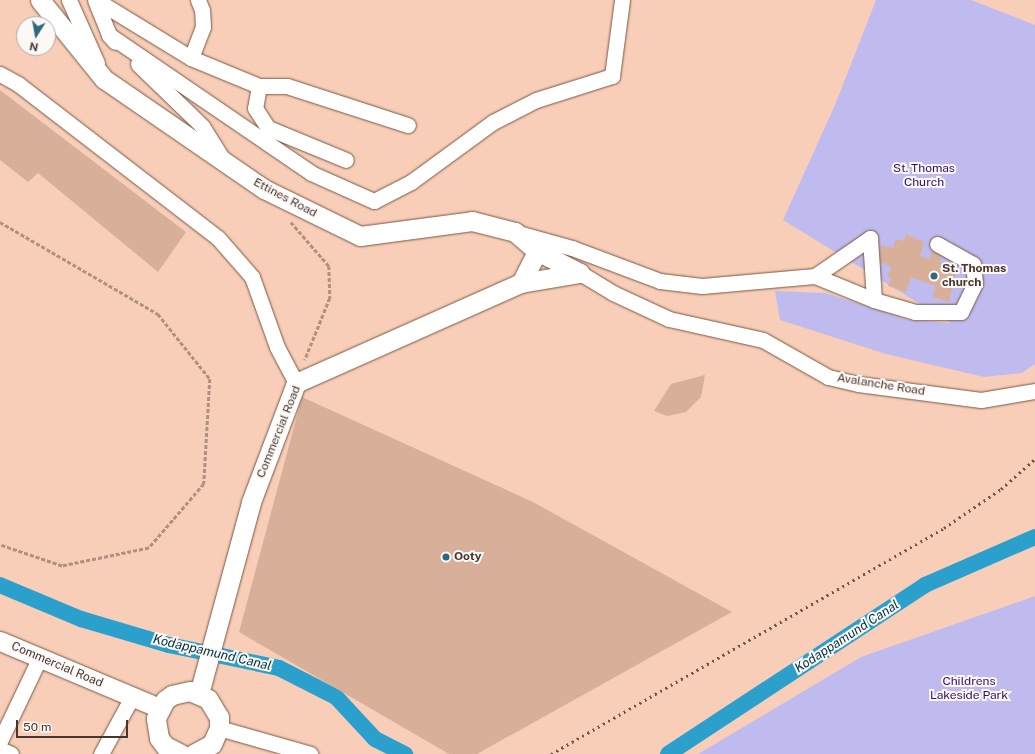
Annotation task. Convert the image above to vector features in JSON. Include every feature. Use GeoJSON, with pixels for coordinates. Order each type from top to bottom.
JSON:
{"type":"FeatureCollection","features":[{"type":"Feature","properties":{"kind":"main road","name":"Ettines Road"},"geometry":{"type":"LineString","coordinates":[[40,0],[104,79],[264,189],[360,236],[472,221],[515,232],[537,251],[580,273]]}},
{"type":"Feature","properties":{"kind":"main road"},"geometry":{"type":"LineString","coordinates":[[521,283],[537,251]]}},
{"type":"Feature","properties":{"kind":"main road","name":"Commercial Road"},"geometry":{"type":"LineString","coordinates":[[199,694],[251,502],[296,383],[521,283],[580,273]]}},
{"type":"Feature","properties":{"kind":"main road","name":"Commercial Road"},"geometry":{"type":"LineString","coordinates":[[0,641],[159,708]]}},
{"type":"Feature","properties":{"kind":"main road"},"geometry":{"type":"LineString","coordinates":[[181,754],[165,746],[159,738],[156,728],[159,708],[172,695],[190,691],[199,694],[215,707],[219,728],[212,744],[195,754]]}},
{"type":"Feature","properties":{"kind":"street"},"geometry":{"type":"LineString","coordinates":[[69,0],[104,79]]}},
{"type":"Feature","properties":{"kind":"street"},"geometry":{"type":"LineString","coordinates":[[96,0],[109,36],[202,126],[226,163]]}},
{"type":"Feature","properties":{"kind":"street"},"geometry":{"type":"LineString","coordinates":[[96,0],[191,58],[259,86],[287,86],[408,125]]}},
{"type":"Feature","properties":{"kind":"street"},"geometry":{"type":"LineString","coordinates":[[191,58],[203,27],[202,10],[198,0]]}},
{"type":"Feature","properties":{"kind":"street"},"geometry":{"type":"LineString","coordinates":[[109,36],[311,173],[374,201],[412,182],[493,122],[536,100],[612,76],[622,0]]}},
{"type":"Feature","properties":{"kind":"street"},"geometry":{"type":"LineString","coordinates":[[0,74],[18,84],[218,238],[252,277],[277,347],[296,383]]}},
{"type":"Feature","properties":{"kind":"street"},"geometry":{"type":"LineString","coordinates":[[259,86],[256,108],[268,128],[346,160]]}},
{"type":"Feature","properties":{"kind":"street"},"geometry":{"type":"LineString","coordinates":[[515,232],[572,248],[660,281],[702,286],[815,276],[874,300],[915,312],[961,312],[975,283],[973,264],[937,244]]}},
{"type":"Feature","properties":{"kind":"street"},"geometry":{"type":"LineString","coordinates":[[815,276],[870,238],[874,300]]}},
{"type":"Feature","properties":{"kind":"street","name":"Avalanche Road"},"geometry":{"type":"LineString","coordinates":[[580,273],[613,293],[669,319],[763,340],[828,377],[858,384],[981,400],[1035,391]]}},
{"type":"Feature","properties":{"kind":"street"},"geometry":{"type":"LineString","coordinates":[[0,741],[40,658]]}},
{"type":"Feature","properties":{"kind":"street"},"geometry":{"type":"LineString","coordinates":[[101,754],[132,697]]}},
{"type":"Feature","properties":{"kind":"street"},"geometry":{"type":"LineString","coordinates":[[219,728],[310,754]]}},
{"type":"Feature","properties":{"kind":"street"},"geometry":{"type":"LineString","coordinates":[[0,749],[11,754]]}},
{"type":"Feature","properties":{"kind":"path"},"geometry":{"type":"LineString","coordinates":[[289,219],[329,266],[330,285],[330,298],[296,383]]}},
{"type":"Feature","properties":{"kind":"path"},"geometry":{"type":"LineString","coordinates":[[0,222],[158,314],[210,379],[204,484],[149,548],[62,566],[0,545]]}},
{"type":"Feature","properties":{"kind":"green space","name":"St. Thomas Church"},"geometry":{"type":"Polygon","coordinates":[[[876,0],[971,0],[1035,25],[1035,364],[1022,373],[984,377],[886,354],[780,320],[775,291],[826,293],[909,320],[951,323],[783,220],[835,105],[876,0]]]}},
{"type":"Feature","properties":{"kind":"green space","name":"Childrens Lakeside Park"},"geometry":{"type":"Polygon","coordinates":[[[1035,596],[1035,754],[698,754],[861,657],[1035,596]]]}},
{"type":"Feature","properties":{"kind":"building"},"geometry":{"type":"Polygon","coordinates":[[[0,90],[186,232],[158,272],[38,173],[28,182],[0,160],[0,90]]]}},
{"type":"Feature","properties":{"kind":"building"},"geometry":{"type":"Polygon","coordinates":[[[906,234],[924,242],[920,256],[929,259],[932,252],[941,255],[940,263],[956,271],[949,302],[933,297],[935,286],[911,277],[906,292],[888,286],[891,278],[887,277],[891,267],[876,260],[882,245],[893,248],[896,239],[904,241],[906,234]]]}},
{"type":"Feature","properties":{"kind":"building"},"geometry":{"type":"Polygon","coordinates":[[[705,375],[701,397],[686,412],[667,416],[654,411],[671,384],[705,375]]]}},
{"type":"Feature","properties":{"kind":"building","name":"Ooty"},"geometry":{"type":"Polygon","coordinates":[[[302,397],[533,502],[732,612],[477,754],[449,754],[239,632],[302,397]]]}},
{"type":"Feature","properties":{"kind":"waterway","name":"Kodappamund Canal"},"geometry":{"type":"LineString","coordinates":[[668,754],[925,585],[1035,537]]}},
{"type":"Feature","properties":{"kind":"waterway","name":"Kodappamund Canal"},"geometry":{"type":"LineString","coordinates":[[0,585],[81,619],[169,645],[279,668],[336,697],[375,739],[405,754]]}},
{"type":"Feature","properties":{"kind":"railway"},"geometry":{"type":"LineString","coordinates":[[551,754],[944,528],[1001,489],[1035,459]]}},
{"type":"Feature","properties":{"kind":"place","name":"St. Thomas church"},"geometry":{"type":"Point","coordinates":[934,276]}},
{"type":"Feature","properties":{"kind":"place","name":"Ooty"},"geometry":{"type":"Point","coordinates":[446,557]}}]}
